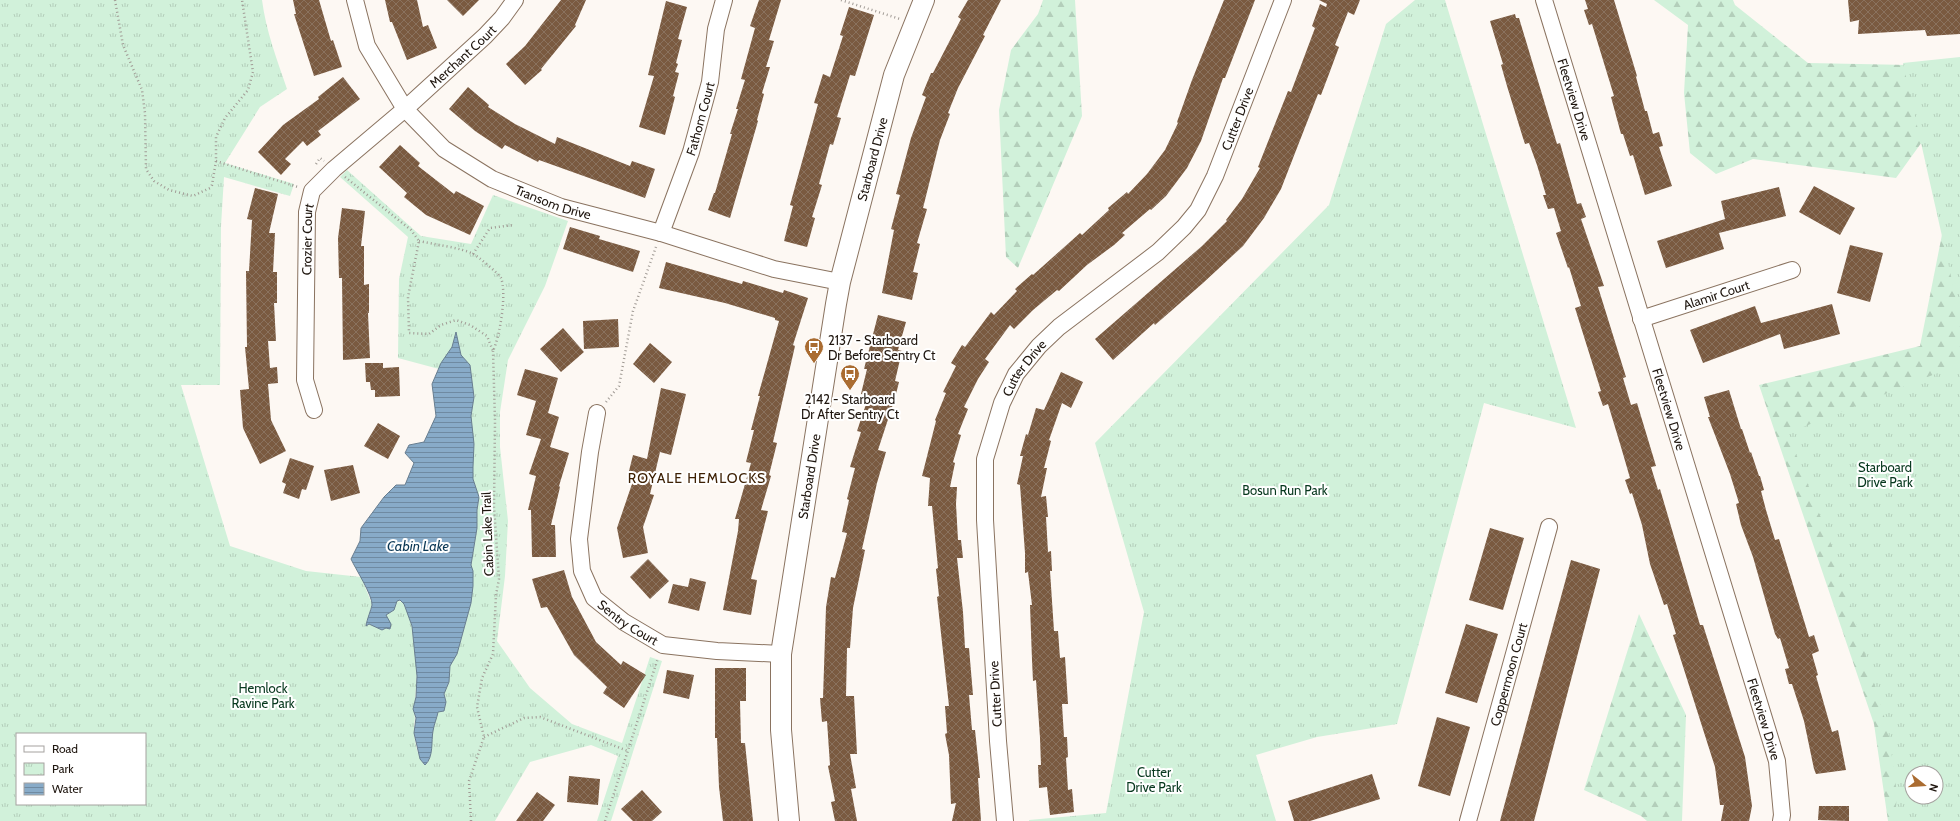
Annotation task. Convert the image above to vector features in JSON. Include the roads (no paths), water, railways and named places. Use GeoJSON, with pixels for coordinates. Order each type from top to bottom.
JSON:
{"type":"FeatureCollection","features":[{"type":"Feature","properties":{"kind":"street","name":"Transom Drive"},"geometry":{"type":"LineString","coordinates":[[355,0],[367,46],[405,109],[444,149],[492,179],[561,207],[661,233],[774,269],[840,282]]}},
{"type":"Feature","properties":{"kind":"street","name":"Merchant Court"},"geometry":{"type":"LineString","coordinates":[[405,109],[485,36],[502,18],[515,0]]}},
{"type":"Feature","properties":{"kind":"street","name":"Fathom Court"},"geometry":{"type":"LineString","coordinates":[[661,233],[691,152],[710,82],[716,29],[724,0]]}},
{"type":"Feature","properties":{"kind":"street","name":"Starboard Drive"},"geometry":{"type":"LineString","coordinates":[[789,821],[781,730],[781,654],[840,282],[894,75],[913,24],[924,0]]}},
{"type":"Feature","properties":{"kind":"street","name":"Cutter Drive"},"geometry":{"type":"LineString","coordinates":[[1005,821],[998,741],[985,520],[985,459],[1002,403],[1016,374],[1039,346],[1059,328],[1158,252],[1184,227],[1198,210],[1215,176],[1283,0]]}},
{"type":"Feature","properties":{"kind":"street","name":"Fleetview Drive"},"geometry":{"type":"LineString","coordinates":[[1544,0],[1640,319],[1777,761],[1782,815],[1781,821]]}},
{"type":"Feature","properties":{"kind":"street","name":"Crozier Court"},"geometry":{"type":"LineString","coordinates":[[314,410],[305,380],[308,212],[312,191],[334,169],[405,109]]}},
{"type":"Feature","properties":{"kind":"street","name":"Alamir Court"},"geometry":{"type":"LineString","coordinates":[[1640,319],[1792,270]]}},
{"type":"Feature","properties":{"kind":"street","name":"Sentry Court"},"geometry":{"type":"LineString","coordinates":[[598,413],[587,472],[579,539],[582,571],[594,598],[624,622],[663,644],[717,651],[781,654]]}},
{"type":"Feature","properties":{"kind":"street","name":"Coppermoon Court"},"geometry":{"type":"LineString","coordinates":[[1468,821],[1549,527]]}},
{"type":"Feature","properties":{"kind":"water","name":"Cabin Lake"},"geometry":{"type":"Polygon","coordinates":[[[456,332],[461,355],[470,365],[474,397],[471,416],[474,444],[473,479],[479,497],[477,528],[471,565],[473,571],[473,586],[471,603],[457,654],[450,666],[449,682],[444,694],[446,702],[444,711],[438,712],[433,731],[430,758],[425,765],[420,759],[414,733],[416,718],[413,709],[416,697],[417,676],[412,626],[404,604],[400,600],[397,601],[394,610],[386,615],[391,624],[390,629],[386,628],[382,630],[369,624],[366,626],[372,601],[351,559],[360,541],[361,528],[384,497],[396,485],[405,485],[414,463],[405,453],[409,445],[424,442],[436,416],[432,384],[441,363],[452,347],[456,332]]]}},
{"type":"Feature","properties":{"kind":"place","name":"2137 - Starboard Dr Before Sentry Ct"},"geometry":{"type":"Point","coordinates":[814,364]}},
{"type":"Feature","properties":{"kind":"place","name":"2142 - Starboard Dr After Sentry Ct"},"geometry":{"type":"Point","coordinates":[850,391]}},
{"type":"Feature","properties":{"kind":"district","name":"ROYALE HEMLOCKS"},"geometry":{"type":"Point","coordinates":[697,478]}},
{"type":"Feature","properties":{"kind":"park label","name":"Starboard Drive Park"},"geometry":{"type":"Point","coordinates":[1885,474]}},
{"type":"Feature","properties":{"kind":"park label","name":"Bosun Run Park"},"geometry":{"type":"Point","coordinates":[1285,490]}},
{"type":"Feature","properties":{"kind":"park label","name":"Hemlock Ravine Park"},"geometry":{"type":"Point","coordinates":[263,696]}},
{"type":"Feature","properties":{"kind":"park label","name":"Cutter Drive Park"},"geometry":{"type":"Point","coordinates":[1154,780]}}]}
